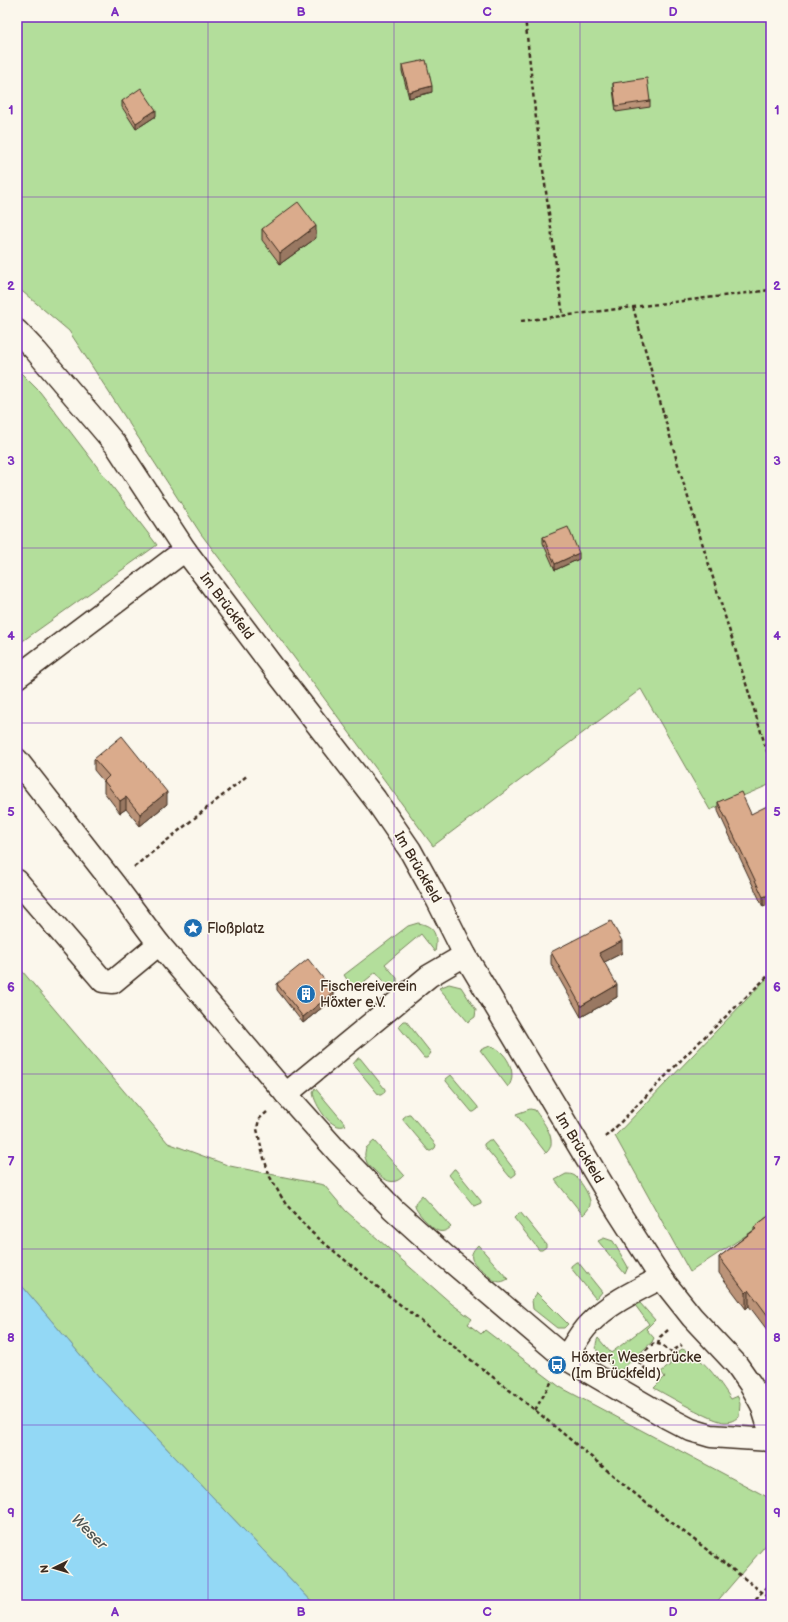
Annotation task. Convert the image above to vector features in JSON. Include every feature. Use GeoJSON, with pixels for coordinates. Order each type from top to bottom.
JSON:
{"type":"FeatureCollection","features":[{"type":"Feature","properties":{"kind":"street","name":"Im Brückfeld"},"geometry":{"type":"LineString","coordinates":[[17,331],[36,351],[116,445],[185,550],[375,799],[410,850],[465,955],[618,1211],[661,1278],[692,1317],[738,1365],[762,1405],[771,1434]]}},
{"type":"Feature","properties":{"kind":"street"},"geometry":{"type":"LineString","coordinates":[[17,677],[185,550]]}},
{"type":"Feature","properties":{"kind":"street"},"geometry":{"type":"LineString","coordinates":[[17,760],[159,944],[336,1152],[393,1209],[445,1256],[565,1358],[690,1430],[711,1436],[771,1440]]}},
{"type":"Feature","properties":{"kind":"street"},"geometry":{"type":"LineString","coordinates":[[17,881],[103,982],[113,982],[159,944]]}},
{"type":"Feature","properties":{"kind":"street"},"geometry":{"type":"LineString","coordinates":[[286,1094],[429,976],[465,955]]}},
{"type":"Feature","properties":{"kind":"street"},"geometry":{"type":"LineString","coordinates":[[565,1358],[593,1321],[627,1296],[661,1278]]}},
{"type":"Feature","properties":{"kind":"path"},"geometry":{"type":"LineString","coordinates":[[525,17],[535,111],[563,316]]}},
{"type":"Feature","properties":{"kind":"path"},"geometry":{"type":"LineString","coordinates":[[521,321],[771,290]]}},
{"type":"Feature","properties":{"kind":"path"},"geometry":{"type":"LineString","coordinates":[[633,307],[681,475],[771,764]]}},
{"type":"Feature","properties":{"kind":"path"},"geometry":{"type":"LineString","coordinates":[[128,871],[248,775]]}},
{"type":"Feature","properties":{"kind":"path"},"geometry":{"type":"LineString","coordinates":[[584,1153],[614,1129],[692,1049],[771,973]]}},
{"type":"Feature","properties":{"kind":"path"},"geometry":{"type":"LineString","coordinates":[[269,1110],[259,1119],[257,1129],[262,1155],[270,1177],[285,1203],[311,1232],[374,1285],[534,1410],[645,1502],[771,1599]]}},
{"type":"Feature","properties":{"kind":"path"},"geometry":{"type":"LineString","coordinates":[[658,1344],[660,1337],[668,1330]]}},
{"type":"Feature","properties":{"kind":"path"},"geometry":{"type":"LineString","coordinates":[[655,1379],[636,1359],[654,1343],[662,1345],[671,1352],[680,1347]]}},
{"type":"Feature","properties":{"kind":"path"},"geometry":{"type":"LineString","coordinates":[[534,1410],[554,1377]]}},
{"type":"Feature","properties":{"kind":"path"},"geometry":{"type":"LineString","coordinates":[[751,1605],[771,1583]]}},
{"type":"Feature","properties":{"kind":"green space"},"geometry":{"type":"Polygon","coordinates":[[[17,17],[771,17],[771,784],[710,810],[641,689],[433,846],[201,534],[69,331],[17,287],[17,17]]]}},
{"type":"Feature","properties":{"kind":"green space"},"geometry":{"type":"Polygon","coordinates":[[[17,369],[40,392],[157,545],[17,645],[17,369]]]}},
{"type":"Feature","properties":{"kind":"green space"},"geometry":{"type":"Polygon","coordinates":[[[418,923],[428,926],[434,932],[436,941],[435,952],[421,934],[385,964],[397,978],[397,984],[391,986],[376,972],[354,990],[344,975],[408,926],[418,923]]]}},
{"type":"Feature","properties":{"kind":"green space"},"geometry":{"type":"Polygon","coordinates":[[[17,965],[168,1143],[230,1166],[324,1185],[346,1211],[452,1304],[472,1319],[468,1324],[481,1334],[485,1330],[560,1387],[771,1499],[771,1539],[714,1605],[315,1605],[100,1378],[17,1280],[17,965]]]}},
{"type":"Feature","properties":{"kind":"green space"},"geometry":{"type":"Polygon","coordinates":[[[771,974],[771,1219],[690,1272],[615,1136],[771,974]]]}},
{"type":"Feature","properties":{"kind":"green space"},"geometry":{"type":"Polygon","coordinates":[[[449,984],[461,987],[476,1010],[475,1017],[468,1022],[439,988],[449,984]]]}},
{"type":"Feature","properties":{"kind":"green space"},"geometry":{"type":"Polygon","coordinates":[[[403,1021],[406,1021],[431,1053],[427,1058],[424,1058],[399,1027],[403,1021]]]}},
{"type":"Feature","properties":{"kind":"green space"},"geometry":{"type":"Polygon","coordinates":[[[490,1046],[501,1052],[509,1062],[512,1075],[508,1087],[480,1050],[490,1046]]]}},
{"type":"Feature","properties":{"kind":"green space"},"geometry":{"type":"Polygon","coordinates":[[[358,1058],[360,1058],[385,1089],[385,1092],[381,1095],[379,1095],[353,1064],[358,1058]]]}},
{"type":"Feature","properties":{"kind":"green space"},"geometry":{"type":"Polygon","coordinates":[[[451,1075],[478,1107],[478,1109],[474,1112],[472,1112],[446,1081],[446,1079],[451,1075]]]}},
{"type":"Feature","properties":{"kind":"green space"},"geometry":{"type":"Polygon","coordinates":[[[315,1088],[346,1125],[335,1125],[325,1116],[320,1110],[314,1097],[313,1092],[315,1088]]]}},
{"type":"Feature","properties":{"kind":"green space"},"geometry":{"type":"Polygon","coordinates":[[[530,1109],[535,1110],[551,1137],[550,1148],[546,1153],[516,1114],[530,1109]]]}},
{"type":"Feature","properties":{"kind":"green space"},"geometry":{"type":"Polygon","coordinates":[[[410,1114],[436,1145],[431,1151],[429,1151],[403,1120],[403,1118],[410,1114]]]}},
{"type":"Feature","properties":{"kind":"green space"},"geometry":{"type":"Polygon","coordinates":[[[491,1140],[516,1172],[516,1174],[512,1177],[510,1177],[484,1146],[484,1144],[491,1140]]]}},
{"type":"Feature","properties":{"kind":"green space"},"geometry":{"type":"Polygon","coordinates":[[[374,1141],[404,1175],[400,1179],[392,1182],[388,1181],[369,1166],[365,1158],[366,1148],[374,1141]]]}},
{"type":"Feature","properties":{"kind":"green space"},"geometry":{"type":"Polygon","coordinates":[[[454,1169],[481,1201],[481,1203],[474,1206],[449,1175],[454,1169]]]}},
{"type":"Feature","properties":{"kind":"green space"},"geometry":{"type":"Polygon","coordinates":[[[566,1174],[572,1174],[575,1176],[582,1184],[588,1195],[590,1205],[583,1215],[555,1180],[566,1174]]]}},
{"type":"Feature","properties":{"kind":"green space"},"geometry":{"type":"Polygon","coordinates":[[[422,1195],[451,1227],[444,1231],[438,1231],[420,1215],[415,1204],[422,1195]]]}},
{"type":"Feature","properties":{"kind":"green space"},"geometry":{"type":"Polygon","coordinates":[[[521,1213],[546,1244],[546,1247],[542,1250],[539,1250],[514,1218],[521,1213]]]}},
{"type":"Feature","properties":{"kind":"green space"},"geometry":{"type":"Polygon","coordinates":[[[604,1238],[613,1241],[628,1267],[625,1274],[598,1241],[604,1238]]]}},
{"type":"Feature","properties":{"kind":"green space"},"geometry":{"type":"Polygon","coordinates":[[[478,1245],[508,1279],[498,1282],[492,1279],[475,1264],[472,1254],[478,1245]]]}},
{"type":"Feature","properties":{"kind":"green space"},"geometry":{"type":"Polygon","coordinates":[[[578,1262],[602,1292],[597,1298],[595,1298],[571,1268],[571,1266],[578,1262]]]}},
{"type":"Feature","properties":{"kind":"green space"},"geometry":{"type":"Polygon","coordinates":[[[537,1293],[568,1324],[564,1328],[557,1328],[533,1309],[532,1300],[537,1293]]]}},
{"type":"Feature","properties":{"kind":"green space"},"geometry":{"type":"Polygon","coordinates":[[[640,1303],[655,1320],[646,1329],[654,1338],[652,1342],[620,1371],[602,1358],[596,1348],[596,1343],[598,1338],[611,1353],[649,1324],[635,1305],[640,1303]]]}},
{"type":"Feature","properties":{"kind":"green space"},"geometry":{"type":"Polygon","coordinates":[[[682,1349],[690,1352],[704,1363],[716,1377],[731,1399],[738,1396],[740,1404],[739,1416],[736,1419],[725,1422],[711,1418],[654,1388],[665,1377],[661,1372],[670,1365],[670,1358],[682,1349]]]}},
{"type":"Feature","properties":{"kind":"water","name":"Weser"},"geometry":{"type":"Polygon","coordinates":[[[17,1280],[100,1378],[315,1605],[17,1605],[17,1280]]]}},
{"type":"Feature","properties":{"kind":"building"},"geometry":{"type":"Polygon","coordinates":[[[426,60],[432,86],[409,92],[402,65],[426,60]]]}},
{"type":"Feature","properties":{"kind":"building"},"geometry":{"type":"Polygon","coordinates":[[[647,78],[650,101],[616,106],[613,83],[647,78]]]}},
{"type":"Feature","properties":{"kind":"building"},"geometry":{"type":"Polygon","coordinates":[[[141,88],[156,110],[136,123],[122,101],[141,88]]]}},
{"type":"Feature","properties":{"kind":"building"},"geometry":{"type":"Polygon","coordinates":[[[298,202],[316,226],[280,253],[262,229],[298,202]]]}},
{"type":"Feature","properties":{"kind":"building"},"geometry":{"type":"Polygon","coordinates":[[[568,527],[579,553],[555,564],[543,537],[568,527]]]}},
{"type":"Feature","properties":{"kind":"building"},"geometry":{"type":"Polygon","coordinates":[[[122,736],[167,792],[140,814],[126,797],[120,801],[104,781],[109,776],[94,759],[122,736]]]}},
{"type":"Feature","properties":{"kind":"building"},"geometry":{"type":"Polygon","coordinates":[[[741,792],[751,814],[767,806],[771,814],[771,894],[763,897],[718,802],[741,792]]]}},
{"type":"Feature","properties":{"kind":"building"},"geometry":{"type":"Polygon","coordinates":[[[611,921],[622,941],[599,953],[617,985],[581,1006],[551,952],[611,921]]]}},
{"type":"Feature","properties":{"kind":"building","name":"Fischereiverein Höxter e.V."},"geometry":{"type":"Polygon","coordinates":[[[308,959],[334,992],[303,1017],[277,984],[308,959]]]}},
{"type":"Feature","properties":{"kind":"building"},"geometry":{"type":"Polygon","coordinates":[[[771,1214],[771,1320],[749,1290],[746,1293],[719,1257],[756,1229],[754,1227],[771,1214]]]}},
{"type":"Feature","properties":{"kind":"place","name":"Floßplatz"},"geometry":{"type":"Point","coordinates":[193,928]}},
{"type":"Feature","properties":{"kind":"place","name":"Fischereiverein Höxter e.V."},"geometry":{"type":"Point","coordinates":[306,994]}},
{"type":"Feature","properties":{"kind":"place","name":"Höxter, Weserbrücke (Im Brückfeld)"},"geometry":{"type":"Point","coordinates":[557,1365]}}]}
